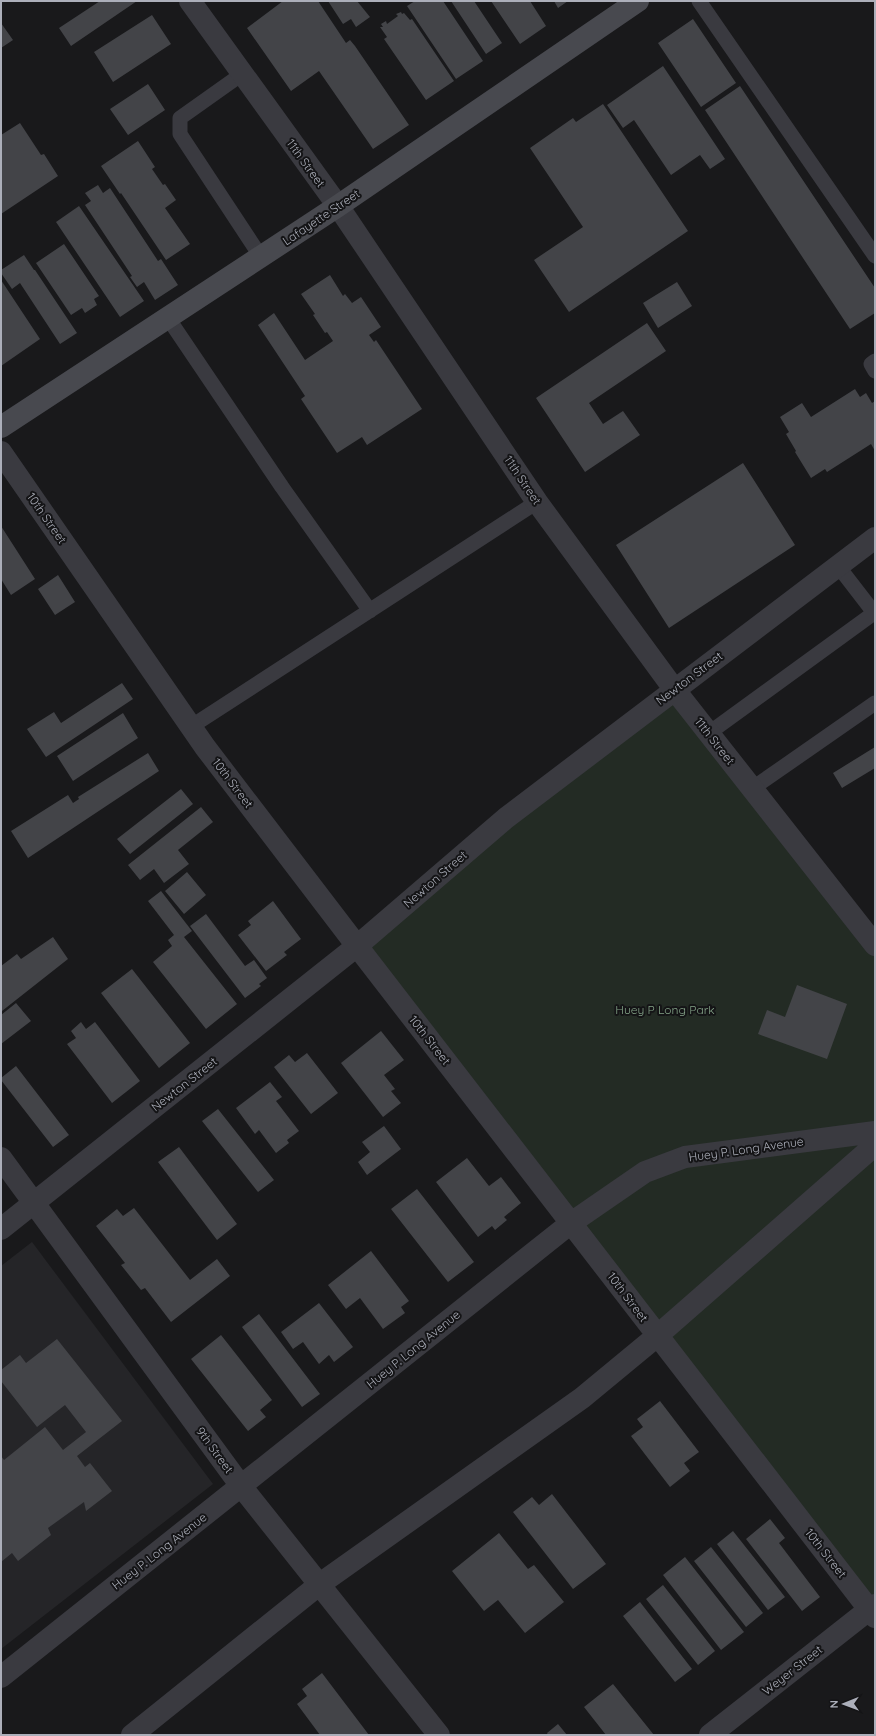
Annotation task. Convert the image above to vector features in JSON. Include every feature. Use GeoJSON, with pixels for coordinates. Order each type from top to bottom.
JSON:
{"type":"FeatureCollection","features":[{"type":"Feature","properties":{"kind":"main road","name":"Lafayette Street"},"geometry":{"type":"LineString","coordinates":[[1,427],[338,206],[638,1]]}},
{"type":"Feature","properties":{"kind":"street","name":"11th Street"},"geometry":{"type":"LineString","coordinates":[[190,1],[338,206],[537,502],[674,689],[875,945]]}},
{"type":"Feature","properties":{"kind":"street","name":"10th Street"},"geometry":{"type":"LineString","coordinates":[[1,452],[206,747],[657,1336],[873,1611]]}},
{"type":"Feature","properties":{"kind":"street","name":"Newton Street"},"geometry":{"type":"LineString","coordinates":[[1,1229],[357,946],[506,818],[674,689],[875,538]]}},
{"type":"Feature","properties":{"kind":"street","name":"Huey P. Long Avenue"},"geometry":{"type":"LineString","coordinates":[[1,1676],[571,1223],[645,1172],[685,1157],[875,1132]]}},
{"type":"Feature","properties":{"kind":"street"},"geometry":{"type":"LineString","coordinates":[[132,1735],[320,1584],[582,1398],[657,1336],[875,1145]]}},
{"type":"Feature","properties":{"kind":"street","name":"9th Street"},"geometry":{"type":"LineString","coordinates":[[1,1158],[241,1486],[439,1735]]}},
{"type":"Feature","properties":{"kind":"street","name":"Weyer Street"},"geometry":{"type":"LineString","coordinates":[[710,1735],[873,1611]]}},
{"type":"Feature","properties":{"kind":"lane"},"geometry":{"type":"LineString","coordinates":[[699,1],[875,256]]}},
{"type":"Feature","properties":{"kind":"lane"},"geometry":{"type":"LineString","coordinates":[[242,74],[180,118],[180,134],[261,257]]}},
{"type":"Feature","properties":{"kind":"lane"},"geometry":{"type":"LineString","coordinates":[[168,318],[282,487],[370,611]]}},
{"type":"Feature","properties":{"kind":"lane"},"geometry":{"type":"LineString","coordinates":[[875,361],[871,364],[875,371]]}},
{"type":"Feature","properties":{"kind":"lane"},"geometry":{"type":"LineString","coordinates":[[192,726],[537,502]]}},
{"type":"Feature","properties":{"kind":"lane"},"geometry":{"type":"LineString","coordinates":[[710,733],[875,614],[838,566]]}},
{"type":"Feature","properties":{"kind":"lane"},"geometry":{"type":"LineString","coordinates":[[753,788],[875,703]]}},
{"type":"Feature","properties":{"kind":"shaded area"},"geometry":{"type":"Polygon","coordinates":[[[32,1242],[213,1484],[1,1649],[1,1266],[32,1242]]]}},
{"type":"Feature","properties":{"kind":"green space","name":"Huey P Long Park"},"geometry":{"type":"Polygon","coordinates":[[[674,689],[875,945],[875,1605],[357,946],[674,689]]]}},
{"type":"Feature","properties":{"kind":"building"},"geometry":{"type":"Polygon","coordinates":[[[100,1],[137,1],[71,46],[59,28],[100,1]]]}},
{"type":"Feature","properties":{"kind":"building"},"geometry":{"type":"Polygon","coordinates":[[[283,1],[318,1],[346,43],[350,40],[355,46],[409,125],[373,149],[319,71],[291,91],[247,28],[283,1]]]}},
{"type":"Feature","properties":{"kind":"building"},"geometry":{"type":"Polygon","coordinates":[[[328,1],[357,1],[370,17],[356,27],[351,19],[343,24],[328,1]]]}},
{"type":"Feature","properties":{"kind":"building"},"geometry":{"type":"Polygon","coordinates":[[[415,1],[443,1],[483,61],[456,79],[407,6],[415,1]]]}},
{"type":"Feature","properties":{"kind":"building"},"geometry":{"type":"Polygon","coordinates":[[[451,1],[474,1],[502,43],[486,54],[451,1]]]}},
{"type":"Feature","properties":{"kind":"building"},"geometry":{"type":"Polygon","coordinates":[[[491,1],[530,1],[546,26],[520,44],[491,1]]]}},
{"type":"Feature","properties":{"kind":"building"},"geometry":{"type":"Polygon","coordinates":[[[554,1],[568,1],[558,8],[554,1]]]}},
{"type":"Feature","properties":{"kind":"building"},"geometry":{"type":"Polygon","coordinates":[[[401,12],[402,14],[404,13],[410,20],[412,19],[454,81],[426,100],[384,39],[387,37],[380,27],[383,27],[381,24],[386,21],[387,24],[398,16],[396,14],[401,12]]]}},
{"type":"Feature","properties":{"kind":"building"},"geometry":{"type":"Polygon","coordinates":[[[152,15],[171,44],[113,82],[94,52],[152,15]]]}},
{"type":"Feature","properties":{"kind":"building"},"geometry":{"type":"Polygon","coordinates":[[[693,19],[736,83],[701,107],[658,43],[693,19]]]}},
{"type":"Feature","properties":{"kind":"building"},"geometry":{"type":"Polygon","coordinates":[[[1,23],[13,40],[1,48],[1,23]]]}},
{"type":"Feature","properties":{"kind":"building"},"geometry":{"type":"Polygon","coordinates":[[[663,66],[725,159],[710,169],[700,155],[671,175],[634,120],[623,128],[607,105],[663,66]]]}},
{"type":"Feature","properties":{"kind":"building"},"geometry":{"type":"Polygon","coordinates":[[[148,84],[165,110],[128,135],[110,109],[148,84]]]}},
{"type":"Feature","properties":{"kind":"building"},"geometry":{"type":"Polygon","coordinates":[[[740,86],[875,288],[875,313],[850,329],[705,110],[740,86]]]}},
{"type":"Feature","properties":{"kind":"building"},"geometry":{"type":"Polygon","coordinates":[[[603,104],[688,231],[569,312],[534,260],[583,227],[530,148],[573,118],[576,122],[603,104]]]}},
{"type":"Feature","properties":{"kind":"building"},"geometry":{"type":"Polygon","coordinates":[[[20,123],[41,155],[44,154],[58,176],[1,214],[1,135],[20,123]]]}},
{"type":"Feature","properties":{"kind":"building"},"geometry":{"type":"Polygon","coordinates":[[[138,141],[155,167],[152,169],[176,200],[165,208],[190,244],[166,260],[101,166],[138,141]]]}},
{"type":"Feature","properties":{"kind":"building"},"geometry":{"type":"Polygon","coordinates":[[[98,185],[103,193],[110,188],[158,261],[161,259],[178,285],[155,300],[144,282],[137,287],[130,277],[132,276],[85,205],[91,201],[85,193],[98,185]]]}},
{"type":"Feature","properties":{"kind":"building"},"geometry":{"type":"Polygon","coordinates":[[[79,206],[144,301],[120,317],[56,222],[79,206]]]}},
{"type":"Feature","properties":{"kind":"building"},"geometry":{"type":"Polygon","coordinates":[[[64,244],[99,296],[94,299],[97,305],[85,313],[82,308],[71,315],[36,263],[64,244]]]}},
{"type":"Feature","properties":{"kind":"building"},"geometry":{"type":"Polygon","coordinates":[[[24,255],[77,333],[60,344],[20,283],[12,289],[1,273],[1,270],[24,255]]]}},
{"type":"Feature","properties":{"kind":"building"},"geometry":{"type":"Polygon","coordinates":[[[330,275],[343,296],[345,294],[352,303],[361,297],[381,327],[369,335],[374,342],[376,340],[422,409],[367,445],[362,437],[337,453],[301,399],[305,396],[258,325],[274,313],[305,360],[333,341],[327,332],[325,333],[313,315],[315,314],[301,294],[330,275]]]}},
{"type":"Feature","properties":{"kind":"building"},"geometry":{"type":"Polygon","coordinates":[[[1,280],[40,339],[1,366],[1,280]]]}},
{"type":"Feature","properties":{"kind":"building"},"geometry":{"type":"Polygon","coordinates":[[[677,282],[692,306],[658,328],[643,303],[677,282]]]}},
{"type":"Feature","properties":{"kind":"building"},"geometry":{"type":"Polygon","coordinates":[[[647,323],[666,351],[589,403],[603,424],[623,411],[640,435],[585,472],[536,398],[647,323]]]}},
{"type":"Feature","properties":{"kind":"building"},"geometry":{"type":"Polygon","coordinates":[[[855,389],[860,397],[866,393],[872,403],[875,401],[875,451],[871,444],[827,472],[825,469],[811,478],[795,452],[796,451],[786,434],[789,432],[780,417],[802,403],[811,417],[855,389]]]}},
{"type":"Feature","properties":{"kind":"building"},"geometry":{"type":"Polygon","coordinates":[[[743,463],[795,545],[669,628],[616,545],[743,463]]]}},
{"type":"Feature","properties":{"kind":"building"},"geometry":{"type":"Polygon","coordinates":[[[1,526],[35,579],[11,595],[1,579],[1,526]]]}},
{"type":"Feature","properties":{"kind":"building"},"geometry":{"type":"Polygon","coordinates":[[[58,575],[75,602],[55,615],[38,589],[58,575]]]}},
{"type":"Feature","properties":{"kind":"building"},"geometry":{"type":"Polygon","coordinates":[[[122,683],[133,699],[46,757],[27,729],[54,712],[61,723],[122,683]]]}},
{"type":"Feature","properties":{"kind":"building"},"geometry":{"type":"Polygon","coordinates":[[[123,713],[138,738],[73,781],[57,756],[123,713]]]}},
{"type":"Feature","properties":{"kind":"building"},"geometry":{"type":"Polygon","coordinates":[[[875,747],[875,768],[842,788],[833,773],[875,747]]]}},
{"type":"Feature","properties":{"kind":"building"},"geometry":{"type":"Polygon","coordinates":[[[148,753],[159,771],[28,858],[11,831],[68,795],[73,803],[79,799],[78,797],[148,753]]]}},
{"type":"Feature","properties":{"kind":"building"},"geometry":{"type":"Polygon","coordinates":[[[181,789],[193,804],[130,854],[117,839],[181,789]]]}},
{"type":"Feature","properties":{"kind":"building"},"geometry":{"type":"Polygon","coordinates":[[[201,807],[213,822],[178,850],[189,864],[164,883],[154,869],[140,880],[128,865],[201,807]]]}},
{"type":"Feature","properties":{"kind":"building"},"geometry":{"type":"Polygon","coordinates":[[[187,872],[206,895],[184,914],[165,891],[187,872]]]}},
{"type":"Feature","properties":{"kind":"building"},"geometry":{"type":"Polygon","coordinates":[[[161,891],[192,931],[184,937],[237,1004],[206,1029],[153,962],[172,946],[168,940],[174,935],[148,901],[161,891]]]}},
{"type":"Feature","properties":{"kind":"building"},"geometry":{"type":"Polygon","coordinates":[[[273,901],[301,939],[284,952],[287,955],[266,971],[238,935],[251,925],[248,921],[273,901]]]}},
{"type":"Feature","properties":{"kind":"building"},"geometry":{"type":"Polygon","coordinates":[[[206,914],[245,966],[254,960],[267,978],[259,984],[261,986],[245,998],[190,926],[206,914]]]}},
{"type":"Feature","properties":{"kind":"building"},"geometry":{"type":"Polygon","coordinates":[[[53,937],[68,959],[2,1011],[1,966],[17,954],[21,959],[53,937]]]}},
{"type":"Feature","properties":{"kind":"building"},"geometry":{"type":"Polygon","coordinates":[[[132,969],[190,1043],[159,1068],[101,993],[132,969]]]}},
{"type":"Feature","properties":{"kind":"building"},"geometry":{"type":"Polygon","coordinates":[[[797,985],[847,1004],[827,1059],[758,1034],[767,1010],[785,1017],[797,985]]]}},
{"type":"Feature","properties":{"kind":"building"},"geometry":{"type":"Polygon","coordinates":[[[16,1003],[31,1021],[1,1044],[1,1015],[16,1003]]]}},
{"type":"Feature","properties":{"kind":"building"},"geometry":{"type":"Polygon","coordinates":[[[81,1022],[86,1029],[95,1022],[140,1081],[112,1103],[67,1044],[76,1038],[71,1031],[81,1022]]]}},
{"type":"Feature","properties":{"kind":"building"},"geometry":{"type":"Polygon","coordinates":[[[381,1031],[404,1060],[384,1075],[395,1089],[391,1091],[401,1103],[383,1117],[341,1063],[381,1031]]]}},
{"type":"Feature","properties":{"kind":"building"},"geometry":{"type":"Polygon","coordinates":[[[307,1053],[338,1093],[311,1114],[274,1067],[289,1055],[295,1062],[307,1053]]]}},
{"type":"Feature","properties":{"kind":"building"},"geometry":{"type":"Polygon","coordinates":[[[16,1066],[69,1135],[53,1147],[1,1080],[1,1078],[16,1066]]]}},
{"type":"Feature","properties":{"kind":"building"},"geometry":{"type":"Polygon","coordinates":[[[270,1082],[282,1097],[276,1101],[299,1131],[287,1140],[289,1143],[276,1153],[259,1130],[255,1134],[236,1108],[270,1082]]]}},
{"type":"Feature","properties":{"kind":"building"},"geometry":{"type":"Polygon","coordinates":[[[218,1109],[274,1180],[258,1192],[202,1121],[218,1109]]]}},
{"type":"Feature","properties":{"kind":"building"},"geometry":{"type":"Polygon","coordinates":[[[384,1126],[401,1149],[367,1175],[358,1162],[370,1152],[362,1142],[384,1126]]]}},
{"type":"Feature","properties":{"kind":"building"},"geometry":{"type":"Polygon","coordinates":[[[179,1147],[237,1224],[217,1240],[158,1162],[179,1147]]]}},
{"type":"Feature","properties":{"kind":"building"},"geometry":{"type":"Polygon","coordinates":[[[467,1158],[489,1186],[501,1177],[521,1203],[504,1217],[507,1220],[495,1230],[492,1226],[478,1237],[436,1182],[467,1158]]]}},
{"type":"Feature","properties":{"kind":"building"},"geometry":{"type":"Polygon","coordinates":[[[417,1189],[474,1262],[448,1282],[391,1209],[417,1189]]]}},
{"type":"Feature","properties":{"kind":"building"},"geometry":{"type":"Polygon","coordinates":[[[134,1208],[190,1280],[217,1259],[230,1276],[171,1322],[145,1288],[141,1290],[121,1265],[125,1263],[96,1226],[117,1209],[123,1216],[134,1208]]]}},
{"type":"Feature","properties":{"kind":"building"},"geometry":{"type":"Polygon","coordinates":[[[371,1251],[409,1301],[401,1307],[405,1313],[383,1329],[360,1298],[346,1309],[328,1285],[371,1251]]]}},
{"type":"Feature","properties":{"kind":"building"},"geometry":{"type":"Polygon","coordinates":[[[319,1303],[353,1347],[334,1362],[329,1355],[319,1364],[303,1342],[293,1349],[281,1332],[319,1303]]]}},
{"type":"Feature","properties":{"kind":"building"},"geometry":{"type":"Polygon","coordinates":[[[259,1314],[320,1394],[302,1407],[242,1327],[259,1314]]]}},
{"type":"Feature","properties":{"kind":"building"},"geometry":{"type":"Polygon","coordinates":[[[221,1335],[272,1400],[260,1410],[266,1417],[248,1431],[191,1359],[221,1335]]]}},
{"type":"Feature","properties":{"kind":"building"},"geometry":{"type":"Polygon","coordinates":[[[57,1339],[122,1421],[77,1456],[85,1467],[90,1463],[112,1491],[86,1511],[84,1502],[48,1528],[51,1535],[18,1561],[12,1553],[1,1562],[1,1456],[4,1460],[45,1427],[63,1450],[86,1432],[65,1405],[37,1427],[1,1381],[1,1370],[20,1355],[26,1363],[57,1339]]]}},
{"type":"Feature","properties":{"kind":"building"},"geometry":{"type":"Polygon","coordinates":[[[660,1401],[699,1452],[684,1463],[690,1471],[670,1487],[631,1436],[643,1427],[637,1419],[660,1401]]]}},
{"type":"Feature","properties":{"kind":"building"},"geometry":{"type":"Polygon","coordinates":[[[552,1494],[606,1564],[573,1589],[513,1512],[532,1497],[539,1505],[552,1494]]]}},
{"type":"Feature","properties":{"kind":"building"},"geometry":{"type":"Polygon","coordinates":[[[770,1519],[785,1538],[779,1543],[820,1597],[802,1611],[746,1539],[770,1519]]]}},
{"type":"Feature","properties":{"kind":"building"},"geometry":{"type":"Polygon","coordinates":[[[733,1531],[785,1597],[768,1610],[717,1544],[733,1531]]]}},
{"type":"Feature","properties":{"kind":"building"},"geometry":{"type":"Polygon","coordinates":[[[499,1533],[528,1569],[534,1565],[564,1602],[525,1633],[498,1600],[484,1611],[452,1571],[499,1533]]]}},
{"type":"Feature","properties":{"kind":"building"},"geometry":{"type":"Polygon","coordinates":[[[711,1547],[763,1613],[746,1627],[694,1561],[711,1547]]]}},
{"type":"Feature","properties":{"kind":"building"},"geometry":{"type":"Polygon","coordinates":[[[685,1557],[744,1632],[721,1650],[663,1575],[685,1557]]]}},
{"type":"Feature","properties":{"kind":"building"},"geometry":{"type":"Polygon","coordinates":[[[663,1585],[715,1651],[698,1665],[646,1599],[663,1585]]]}},
{"type":"Feature","properties":{"kind":"building"},"geometry":{"type":"Polygon","coordinates":[[[640,1602],[692,1669],[675,1682],[623,1616],[640,1602]]]}},
{"type":"Feature","properties":{"kind":"building"},"geometry":{"type":"Polygon","coordinates":[[[322,1673],[369,1735],[320,1735],[297,1704],[307,1696],[302,1689],[322,1673]]]}},
{"type":"Feature","properties":{"kind":"building"},"geometry":{"type":"Polygon","coordinates":[[[613,1684],[654,1735],[606,1735],[584,1707],[613,1684]]]}},
{"type":"Feature","properties":{"kind":"building"},"geometry":{"type":"Polygon","coordinates":[[[558,1724],[567,1735],[548,1735],[547,1733],[558,1724]]]}}]}
